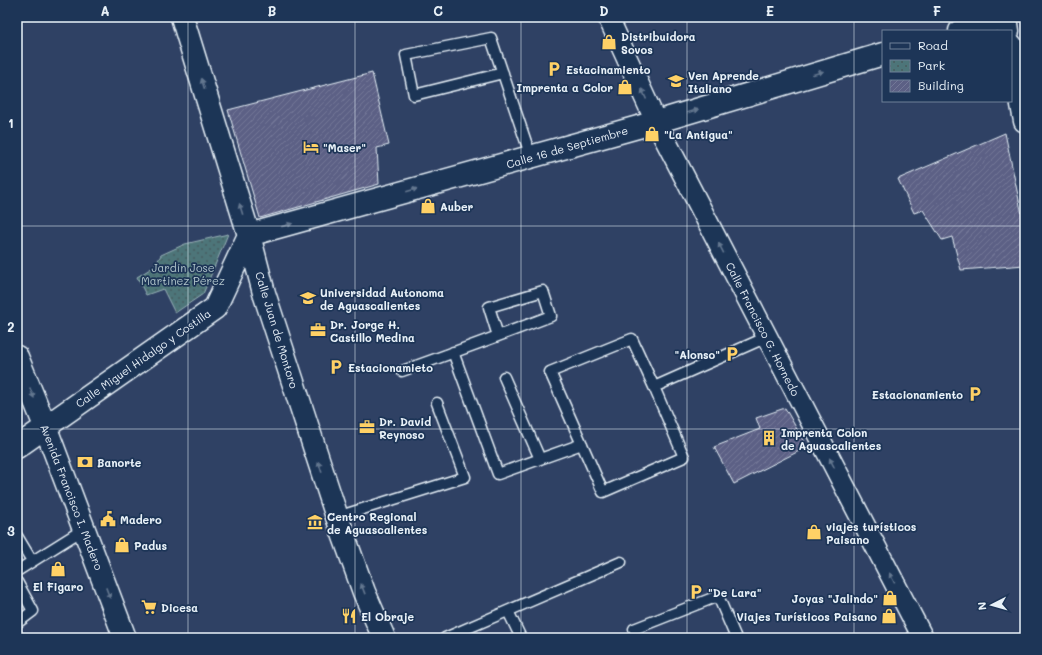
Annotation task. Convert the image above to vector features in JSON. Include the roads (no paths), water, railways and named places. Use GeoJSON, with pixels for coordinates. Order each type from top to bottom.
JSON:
{"type":"FeatureCollection","features":[{"type":"Feature","properties":{"kind":"street","name":"Calle Juan de Montoro"},"geometry":{"type":"LineString","coordinates":[[182,17],[249,235],[264,293],[337,517],[364,592],[384,638]]}},
{"type":"Feature","properties":{"kind":"street","name":"Calle Francisco G. Hornedo"},"geometry":{"type":"LineString","coordinates":[[608,17],[656,122],[923,638]]}},
{"type":"Feature","properties":{"kind":"street"},"geometry":{"type":"LineString","coordinates":[[963,30],[1006,17],[1008,30]]}},
{"type":"Feature","properties":{"kind":"street"},"geometry":{"type":"LineString","coordinates":[[1012,50],[1025,121]]}},
{"type":"Feature","properties":{"kind":"street","name":"Calle 16 de Septiembre"},"geometry":{"type":"LineString","coordinates":[[249,235],[656,122],[882,54]]}},
{"type":"Feature","properties":{"kind":"street","name":"Calle Miguel Hidalgo y Costilla"},"geometry":{"type":"LineString","coordinates":[[17,447],[214,308],[249,235]]}},
{"type":"Feature","properties":{"kind":"street","name":"Avenida Francisco I. Madero"},"geometry":{"type":"LineString","coordinates":[[17,357],[45,426],[125,638]]}},
{"type":"Feature","properties":{"kind":"lane"},"geometry":{"type":"LineString","coordinates":[[503,73],[414,95],[406,55],[491,38],[503,73],[531,157]]}},
{"type":"Feature","properties":{"kind":"lane"},"geometry":{"type":"LineString","coordinates":[[402,371],[498,336],[551,316],[543,291],[489,307],[498,336]]}},
{"type":"Feature","properties":{"kind":"lane"},"geometry":{"type":"LineString","coordinates":[[654,387],[767,337]]}},
{"type":"Feature","properties":{"kind":"lane"},"geometry":{"type":"LineString","coordinates":[[632,339],[654,387],[684,457],[603,492],[550,372],[632,339]]}},
{"type":"Feature","properties":{"kind":"lane"},"geometry":{"type":"LineString","coordinates":[[453,352],[498,474],[582,444]]}},
{"type":"Feature","properties":{"kind":"lane"},"geometry":{"type":"LineString","coordinates":[[504,377],[540,459]]}},
{"type":"Feature","properties":{"kind":"lane"},"geometry":{"type":"LineString","coordinates":[[337,517],[466,477],[437,403]]}},
{"type":"Feature","properties":{"kind":"lane"},"geometry":{"type":"LineString","coordinates":[[17,571],[84,529]]}},
{"type":"Feature","properties":{"kind":"lane"},"geometry":{"type":"LineString","coordinates":[[17,536],[32,561]]}},
{"type":"Feature","properties":{"kind":"lane"},"geometry":{"type":"LineString","coordinates":[[448,637],[622,562]]}},
{"type":"Feature","properties":{"kind":"lane"},"geometry":{"type":"LineString","coordinates":[[17,582],[33,612],[17,623]]}},
{"type":"Feature","properties":{"kind":"lane"},"geometry":{"type":"LineString","coordinates":[[634,629],[718,596],[736,638]]}},
{"type":"Feature","properties":{"kind":"lane"},"geometry":{"type":"LineString","coordinates":[[508,611],[521,638]]}},
{"type":"Feature","properties":{"kind":"place","name":"Distribuidora Sovos"},"geometry":{"type":"Point","coordinates":[609,42]}},
{"type":"Feature","properties":{"kind":"place","name":"Estacinamiento"},"geometry":{"type":"Point","coordinates":[554,69]}},
{"type":"Feature","properties":{"kind":"place","name":"Ven Aprende Italiano"},"geometry":{"type":"Point","coordinates":[676,81]}},
{"type":"Feature","properties":{"kind":"place","name":"Imprenta a Color"},"geometry":{"type":"Point","coordinates":[625,87]}},
{"type":"Feature","properties":{"kind":"place","name":"\"La Antigua\""},"geometry":{"type":"Point","coordinates":[652,134]}},
{"type":"Feature","properties":{"kind":"place","name":"\"Maser\""},"geometry":{"type":"Point","coordinates":[311,147]}},
{"type":"Feature","properties":{"kind":"place","name":"Auber"},"geometry":{"type":"Point","coordinates":[428,206]}},
{"type":"Feature","properties":{"kind":"place","name":"Universidad Autonoma de Aguascalientes"},"geometry":{"type":"Point","coordinates":[308,298]}},
{"type":"Feature","properties":{"kind":"place","name":"Dr. Jorge H. Castillo Medina"},"geometry":{"type":"Point","coordinates":[318,330]}},
{"type":"Feature","properties":{"kind":"place","name":"\"Alonso\""},"geometry":{"type":"Point","coordinates":[732,354]}},
{"type":"Feature","properties":{"kind":"place","name":"Estacionamieto"},"geometry":{"type":"Point","coordinates":[336,367]}},
{"type":"Feature","properties":{"kind":"place","name":"Estacionamiento"},"geometry":{"type":"Point","coordinates":[975,394]}},
{"type":"Feature","properties":{"kind":"place","name":"Dr. David Reynoso"},"geometry":{"type":"Point","coordinates":[367,427]}},
{"type":"Feature","properties":{"kind":"place","name":"Imprenta Colon de Aguascalientes"},"geometry":{"type":"Point","coordinates":[769,438]}},
{"type":"Feature","properties":{"kind":"place","name":"Banorte"},"geometry":{"type":"Point","coordinates":[85,462]}},
{"type":"Feature","properties":{"kind":"place","name":"Madero"},"geometry":{"type":"Point","coordinates":[108,519]}},
{"type":"Feature","properties":{"kind":"place","name":"Centro Regional de Aguascalientes"},"geometry":{"type":"Point","coordinates":[315,522]}},
{"type":"Feature","properties":{"kind":"place","name":"viajes turísticos Paisano"},"geometry":{"type":"Point","coordinates":[814,532]}},
{"type":"Feature","properties":{"kind":"place","name":"Padus"},"geometry":{"type":"Point","coordinates":[122,545]}},
{"type":"Feature","properties":{"kind":"place","name":"El Figaro"},"geometry":{"type":"Point","coordinates":[58,569]}},
{"type":"Feature","properties":{"kind":"place","name":"\"De Lara\""},"geometry":{"type":"Point","coordinates":[696,592]}},
{"type":"Feature","properties":{"kind":"place","name":"Joyas \"Jalindo\""},"geometry":{"type":"Point","coordinates":[890,598]}},
{"type":"Feature","properties":{"kind":"place","name":"Dicesa"},"geometry":{"type":"Point","coordinates":[149,607]}},
{"type":"Feature","properties":{"kind":"place","name":"El Obraje"},"geometry":{"type":"Point","coordinates":[349,616]}},
{"type":"Feature","properties":{"kind":"place","name":"Viajes Turísticos Paisano"},"geometry":{"type":"Point","coordinates":[889,616]}},
{"type":"Feature","properties":{"kind":"park label","name":"Jardín Jose Martinez Pérez"},"geometry":{"type":"Point","coordinates":[183,273]}}]}
